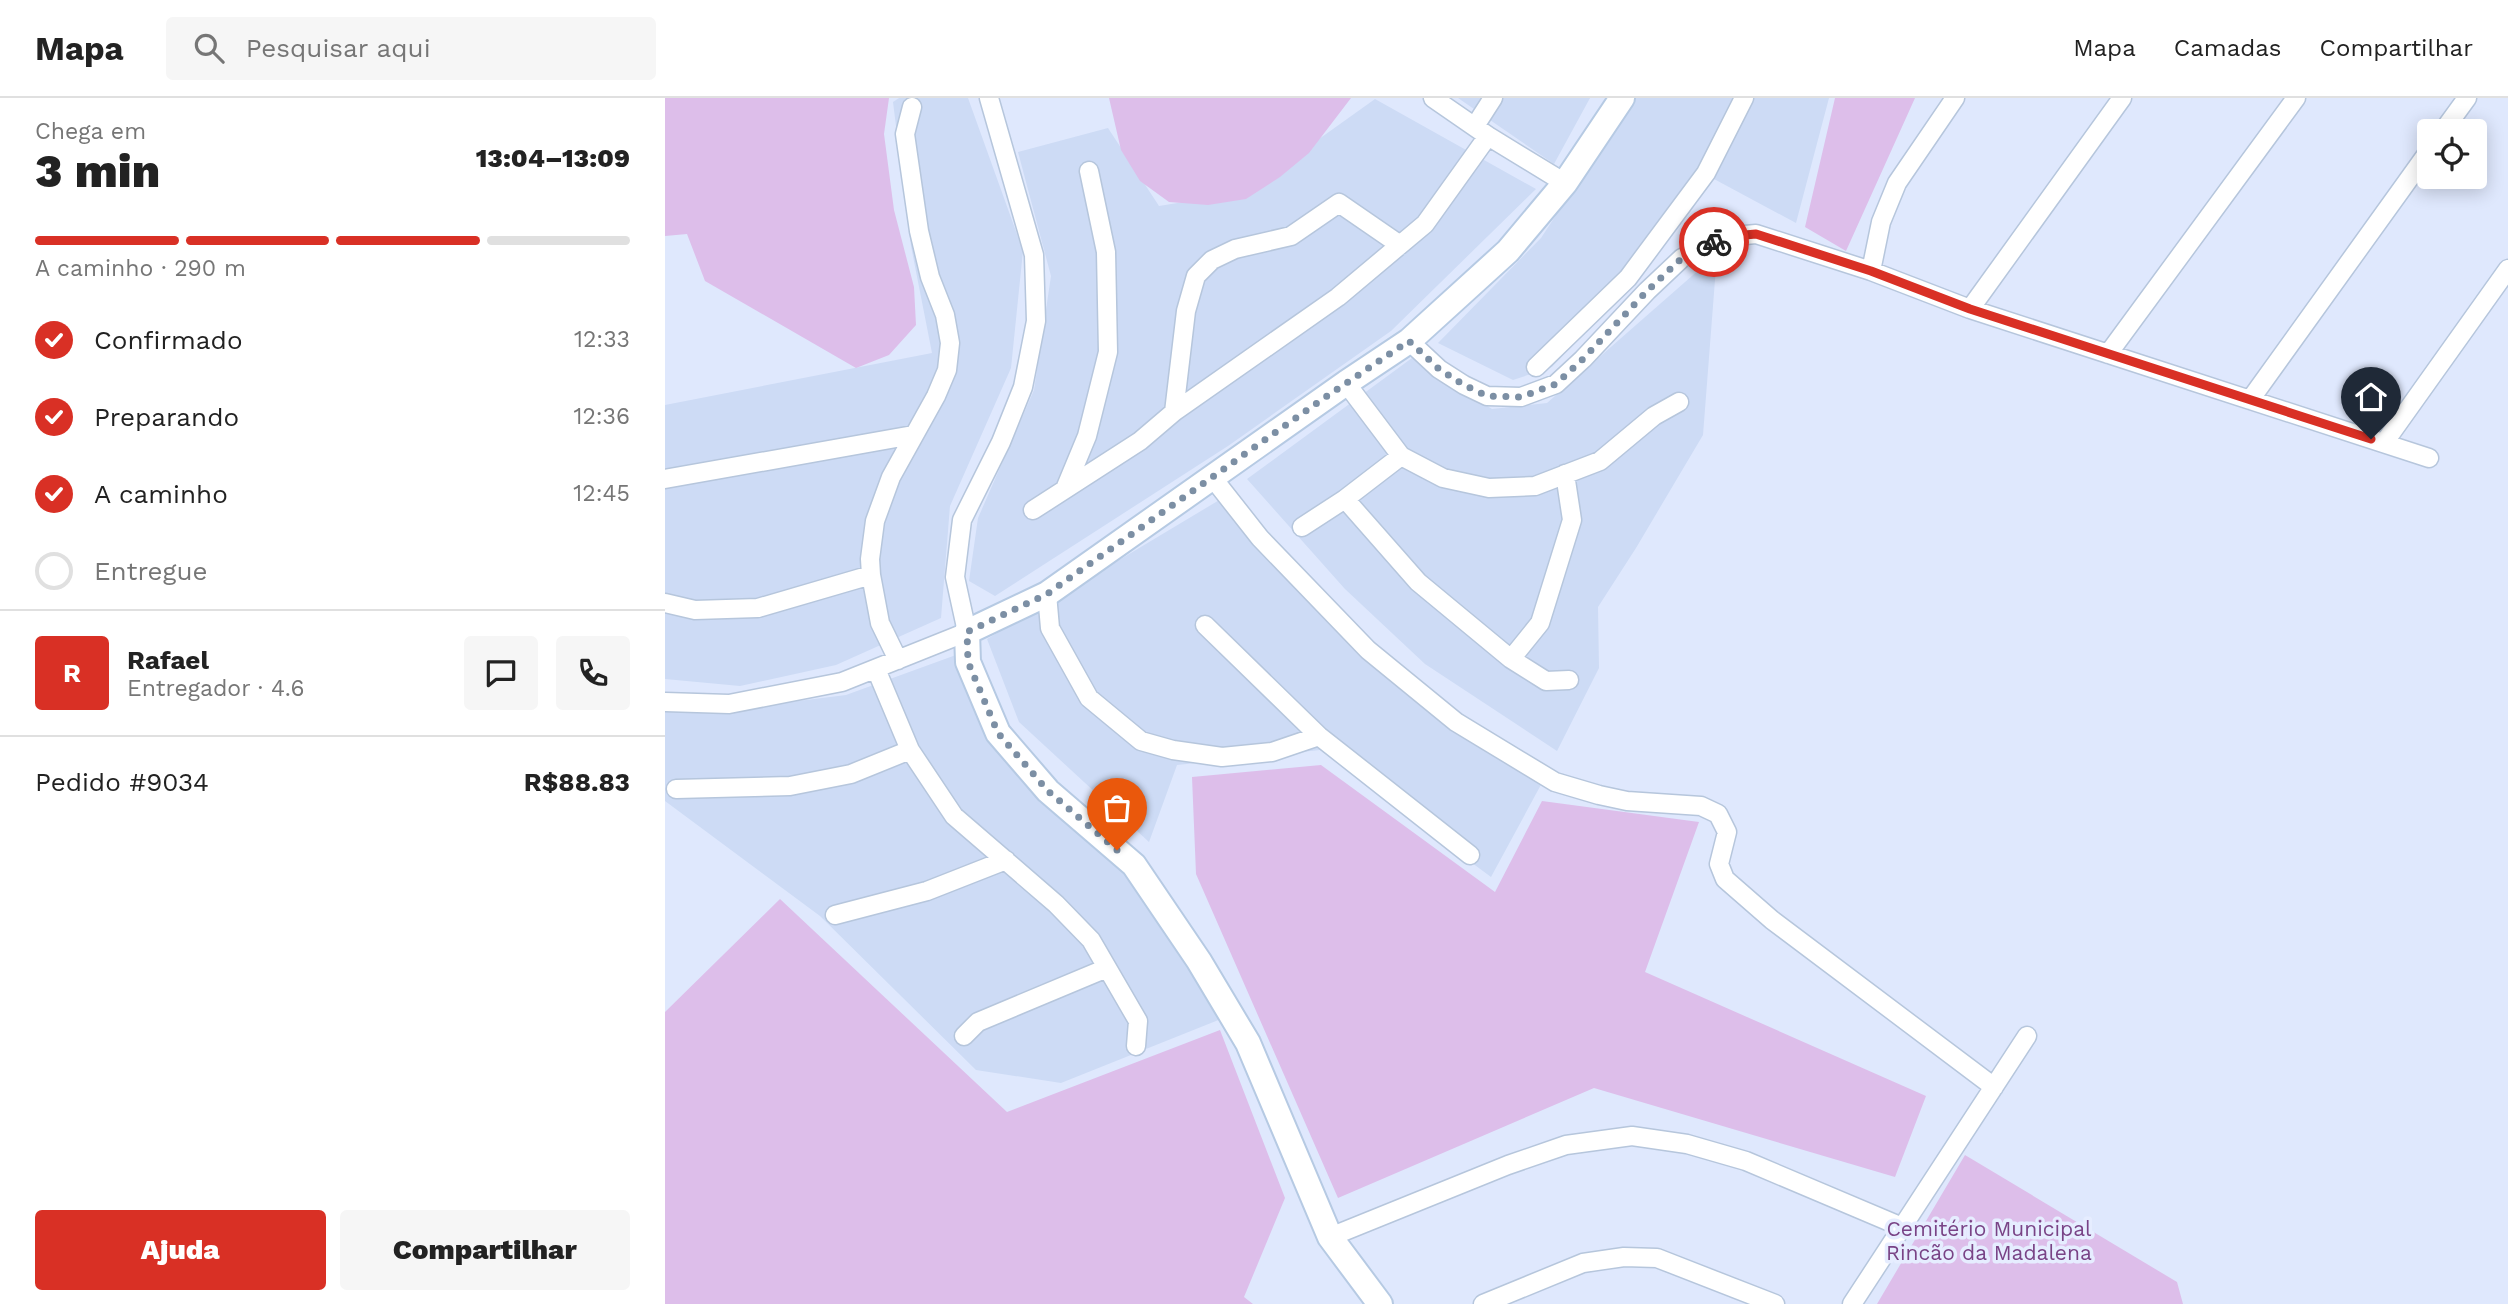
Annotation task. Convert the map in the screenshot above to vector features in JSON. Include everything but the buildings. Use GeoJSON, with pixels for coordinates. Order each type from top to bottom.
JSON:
{"type":"FeatureCollection","features":[{"type":"Feature","properties":{"kind":"street"},"geometry":{"type":"LineString","coordinates":[[989,98],[1034,255],[1036,321],[1023,387],[1001,442],[962,520],[955,576],[967,632],[968,662],[998,733],[1048,791],[1135,865],[1199,961],[1248,1043],[1330,1237],[1380,1304]]}},
{"type":"Feature","properties":{"kind":"street"},"geometry":{"type":"LineString","coordinates":[[1433,98],[1565,183]]}},
{"type":"Feature","properties":{"kind":"street"},"geometry":{"type":"LineString","coordinates":[[1033,510],[1140,441],[1174,412],[1338,297],[1425,224],[1481,131],[1493,98]]}},
{"type":"Feature","properties":{"kind":"street"},"geometry":{"type":"LineString","coordinates":[[665,702],[729,704],[842,682],[967,632],[1047,594],[1409,341],[1437,318],[1508,251],[1565,183],[1622,98]]}},
{"type":"Feature","properties":{"kind":"street"},"geometry":{"type":"LineString","coordinates":[[1536,367],[1628,278],[1706,173],[1744,98]]}},
{"type":"Feature","properties":{"kind":"street"},"geometry":{"type":"LineString","coordinates":[[1871,271],[1881,222],[1897,183],[1955,98]]}},
{"type":"Feature","properties":{"kind":"street"},"geometry":{"type":"LineString","coordinates":[[1970,309],[2122,98]]}},
{"type":"Feature","properties":{"kind":"street"},"geometry":{"type":"LineString","coordinates":[[2108,354],[2295,98]]}},
{"type":"Feature","properties":{"kind":"street"},"geometry":{"type":"LineString","coordinates":[[2452,119],[2467,98]]}},
{"type":"Feature","properties":{"kind":"street"},"geometry":{"type":"LineString","coordinates":[[898,660],[880,623],[871,575],[870,559],[875,521],[891,477],[936,396],[947,370],[950,342],[945,315],[930,277],[919,231],[905,134],[912,107]]}},
{"type":"Feature","properties":{"kind":"street"},"geometry":{"type":"LineString","coordinates":[[2249,400],[2417,168]]}},
{"type":"Feature","properties":{"kind":"street"},"geometry":{"type":"LineString","coordinates":[[1065,489],[1087,436],[1108,352],[1106,252],[1089,171]]}},
{"type":"Feature","properties":{"kind":"street"},"geometry":{"type":"LineString","coordinates":[[1174,412],[1186,311],[1196,276],[1212,260],[1235,249],[1291,236],[1339,203],[1400,245]]}},
{"type":"Feature","properties":{"kind":"street"},"geometry":{"type":"LineString","coordinates":[[1409,341],[1439,369],[1464,385],[1487,396],[1521,397],[1556,384],[1682,258],[1723,237],[1756,234],[1871,271],[1970,309],[2428,458]]}},
{"type":"Feature","properties":{"kind":"street"},"geometry":{"type":"LineString","coordinates":[[2384,443],[2508,269]]}},
{"type":"Feature","properties":{"kind":"street"},"geometry":{"type":"LineString","coordinates":[[1346,383],[1401,456],[1443,478],[1489,488],[1535,485],[1600,461],[1654,416],[1679,402]]}},
{"type":"Feature","properties":{"kind":"street"},"geometry":{"type":"LineString","coordinates":[[665,479],[913,435]]}},
{"type":"Feature","properties":{"kind":"street"},"geometry":{"type":"LineString","coordinates":[[1302,527],[1345,499],[1401,456]]}},
{"type":"Feature","properties":{"kind":"street"},"geometry":{"type":"LineString","coordinates":[[1511,659],[1540,623],[1571,520],[1565,474]]}},
{"type":"Feature","properties":{"kind":"street"},"geometry":{"type":"LineString","coordinates":[[1212,477],[1260,538],[1368,650],[1456,722],[1555,782],[1627,801],[1701,806],[1718,814],[1727,832],[1719,864],[1725,878],[1772,920],[1994,1087]]}},
{"type":"Feature","properties":{"kind":"street"},"geometry":{"type":"LineString","coordinates":[[1345,499],[1418,582],[1511,659],[1546,681],[1569,680]]}},
{"type":"Feature","properties":{"kind":"street"},"geometry":{"type":"LineString","coordinates":[[665,603],[695,610],[758,608],[871,575]]}},
{"type":"Feature","properties":{"kind":"street"},"geometry":{"type":"LineString","coordinates":[[1047,594],[1050,628],[1089,698],[1141,741],[1173,750],[1222,757],[1272,752],[1319,736]]}},
{"type":"Feature","properties":{"kind":"street"},"geometry":{"type":"LineString","coordinates":[[1205,625],[1319,736],[1470,855]]}},
{"type":"Feature","properties":{"kind":"street"},"geometry":{"type":"LineString","coordinates":[[876,669],[910,750],[954,816],[1056,904],[1091,940],[1138,1021],[1136,1046]]}},
{"type":"Feature","properties":{"kind":"street"},"geometry":{"type":"LineString","coordinates":[[676,789],[790,786],[851,774],[910,750]]}},
{"type":"Feature","properties":{"kind":"street"},"geometry":{"type":"LineString","coordinates":[[835,915],[927,891],[1006,860]]}},
{"type":"Feature","properties":{"kind":"street"},"geometry":{"type":"LineString","coordinates":[[964,1036],[978,1022],[1107,968]]}},
{"type":"Feature","properties":{"kind":"street"},"geometry":{"type":"LineString","coordinates":[[1852,1304],[2027,1036]]}},
{"type":"Feature","properties":{"kind":"street"},"geometry":{"type":"LineString","coordinates":[[1330,1237],[1508,1164],[1566,1145],[1632,1136],[1686,1144],[1746,1161],[1902,1227]]}},
{"type":"Feature","properties":{"kind":"street"},"geometry":{"type":"LineString","coordinates":[[1483,1304],[1583,1263],[1624,1257],[1657,1258],[1775,1304]]}},
{"type":"Feature","properties":{"kind":"shaded area"},"geometry":{"type":"Polygon","coordinates":[[[899,98],[968,98],[1023,251],[1011,368],[950,506],[941,618],[836,665],[740,686],[665,679],[665,405],[932,353],[911,246],[893,102],[899,98]]]}},
{"type":"Feature","properties":{"kind":"shaded area"},"geometry":{"type":"Polygon","coordinates":[[[1458,98],[1590,98],[1554,164],[1458,98]]]}},
{"type":"Feature","properties":{"kind":"shaded area"},"geometry":{"type":"Polygon","coordinates":[[[1633,98],[1829,98],[1796,223],[1714,179],[1627,289],[1552,367],[1513,380],[1438,343],[1541,238],[1633,98]]]}},
{"type":"Feature","properties":{"kind":"shaded area"},"geometry":{"type":"Polygon","coordinates":[[[1375,99],[1536,189],[1391,331],[1228,446],[995,596],[969,581],[978,518],[1034,390],[1051,276],[1018,152],[1108,128],[1159,206],[1245,192],[1375,99]]]}},
{"type":"Feature","properties":{"kind":"shaded area"},"geometry":{"type":"Polygon","coordinates":[[[1717,254],[1703,435],[1598,607],[1599,668],[1557,751],[1425,664],[1345,589],[1247,479],[1412,358],[1492,409],[1547,403],[1717,254]]]}},
{"type":"Feature","properties":{"kind":"shaded area"},"geometry":{"type":"Polygon","coordinates":[[[1221,499],[1396,682],[1543,781],[1491,877],[1320,750],[1177,765],[1149,842],[1019,722],[987,639],[1221,499]]]}},
{"type":"Feature","properties":{"kind":"shaded area"},"geometry":{"type":"Polygon","coordinates":[[[956,655],[1042,795],[1130,871],[1221,1019],[1061,1083],[976,1070],[820,916],[665,801],[665,710],[702,713],[846,695],[956,655]]]}},
{"type":"Feature","properties":{"kind":"green space"},"geometry":{"type":"Polygon","coordinates":[[[665,98],[889,98],[884,134],[894,210],[914,287],[916,325],[889,355],[856,368],[705,281],[687,234],[665,236],[665,98]]]}},
{"type":"Feature","properties":{"kind":"green space"},"geometry":{"type":"Polygon","coordinates":[[[1109,98],[1351,98],[1309,153],[1280,177],[1246,199],[1208,205],[1169,202],[1140,181],[1121,150],[1109,98]]]}},
{"type":"Feature","properties":{"kind":"green space"},"geometry":{"type":"Polygon","coordinates":[[[1835,98],[1915,98],[1846,251],[1805,227],[1835,98]]]}},
{"type":"Feature","properties":{"kind":"green space"},"geometry":{"type":"Polygon","coordinates":[[[1321,765],[1495,892],[1542,801],[1699,822],[1645,972],[1926,1096],[1895,1177],[1594,1088],[1338,1198],[1196,874],[1192,777],[1321,765]]]}},
{"type":"Feature","properties":{"kind":"green space"},"geometry":{"type":"Polygon","coordinates":[[[780,899],[1007,1112],[1220,1030],[1285,1198],[1244,1297],[1253,1304],[665,1304],[665,1012],[780,899]]]}},
{"type":"Feature","properties":{"kind":"green space","name":"Cemitério Municipal Rincão da Madalena"},"geometry":{"type":"Polygon","coordinates":[[[1965,1155],[2177,1282],[2183,1304],[1877,1304],[1965,1155]]]}},
{"type":"Feature","properties":{"kind":"way so far"},"geometry":{"type":"LineString","coordinates":[[1117,850],[1048,791],[998,733],[968,662],[967,632],[1047,594],[1409,341],[1439,369],[1464,385],[1487,396],[1521,397],[1556,384],[1682,258],[1714,242]]}},
{"type":"Feature","properties":{"kind":"route"},"geometry":{"type":"LineString","coordinates":[[1714,242],[1723,237],[1756,234],[1871,271],[1970,309],[2371,439]]}}]}
